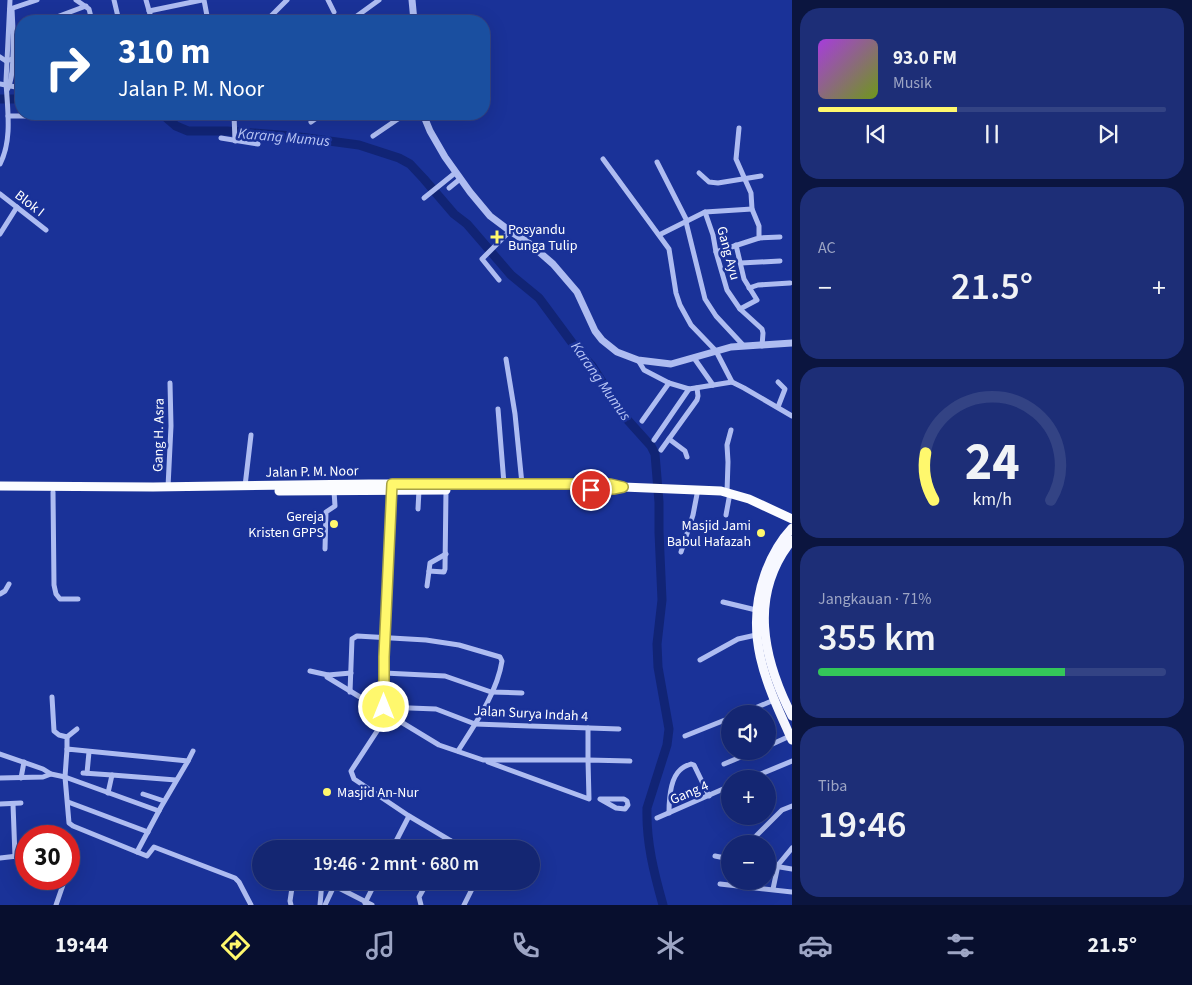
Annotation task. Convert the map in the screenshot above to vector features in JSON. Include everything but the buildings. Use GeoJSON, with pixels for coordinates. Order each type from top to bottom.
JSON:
{"type":"FeatureCollection","features":[{"type":"Feature","properties":{"kind":"highway","name":"Jalan P. M. Noor"},"geometry":{"type":"LineString","coordinates":[[0,491],[54,492],[66,489],[168,487],[334,491],[392,487],[446,490],[522,484],[610,484],[623,487],[717,490],[749,499],[792,519]]}},
{"type":"Feature","properties":{"kind":"highway","name":"Jalan P. M. Noor"},"geometry":{"type":"LineString","coordinates":[[0,486],[66,489],[502,486],[610,490],[623,487]]}},
{"type":"Feature","properties":{"kind":"main road"},"geometry":{"type":"LineString","coordinates":[[791,738],[774,700],[762,666],[756,635],[756,610],[762,581],[769,562],[792,528]]}},
{"type":"Feature","properties":{"kind":"main road"},"geometry":{"type":"LineString","coordinates":[[790,546],[774,570],[763,615],[765,642],[773,670],[792,716]]}},
{"type":"Feature","properties":{"kind":"street"},"geometry":{"type":"LineString","coordinates":[[11,6],[37,0]]}},
{"type":"Feature","properties":{"kind":"street"},"geometry":{"type":"LineString","coordinates":[[76,0],[86,6],[91,15]]}},
{"type":"Feature","properties":{"kind":"street"},"geometry":{"type":"LineString","coordinates":[[114,0],[116,15]]}},
{"type":"Feature","properties":{"kind":"street"},"geometry":{"type":"LineString","coordinates":[[146,0],[150,15]]}},
{"type":"Feature","properties":{"kind":"street"},"geometry":{"type":"LineString","coordinates":[[149,11],[203,0],[207,15]]}},
{"type":"Feature","properties":{"kind":"street"},"geometry":{"type":"LineString","coordinates":[[272,15],[287,0]]}},
{"type":"Feature","properties":{"kind":"street"},"geometry":{"type":"LineString","coordinates":[[328,0],[334,12]]}},
{"type":"Feature","properties":{"kind":"street"},"geometry":{"type":"LineString","coordinates":[[358,15],[379,0]]}},
{"type":"Feature","properties":{"kind":"street"},"geometry":{"type":"LineString","coordinates":[[412,0],[413,15]]}},
{"type":"Feature","properties":{"kind":"street"},"geometry":{"type":"LineString","coordinates":[[0,164],[6,147],[8,115],[6,88],[13,33],[11,6]]}},
{"type":"Feature","properties":{"kind":"street"},"geometry":{"type":"LineString","coordinates":[[9,60],[11,6]]}},
{"type":"Feature","properties":{"kind":"street"},"geometry":{"type":"LineString","coordinates":[[62,15],[86,6]]}},
{"type":"Feature","properties":{"kind":"street"},"geometry":{"type":"LineString","coordinates":[[0,57],[9,60],[15,58]]}},
{"type":"Feature","properties":{"kind":"street"},"geometry":{"type":"LineString","coordinates":[[8,115],[15,115]]}},
{"type":"Feature","properties":{"kind":"street"},"geometry":{"type":"LineString","coordinates":[[234,120],[235,139]]}},
{"type":"Feature","properties":{"kind":"street"},"geometry":{"type":"LineString","coordinates":[[373,136],[398,120]]}},
{"type":"Feature","properties":{"kind":"street"},"geometry":{"type":"LineString","coordinates":[[425,120],[457,176],[490,216],[530,244],[552,264],[577,292],[595,331],[602,340],[617,352],[638,360],[671,364],[743,345],[762,346],[792,343]]}},
{"type":"Feature","properties":{"kind":"street"},"geometry":{"type":"LineString","coordinates":[[739,128],[735,154],[751,193],[752,209],[758,226],[759,238]]}},
{"type":"Feature","properties":{"kind":"street"},"geometry":{"type":"LineString","coordinates":[[221,138],[258,144]]}},
{"type":"Feature","properties":{"kind":"street"},"geometry":{"type":"LineString","coordinates":[[603,159],[669,249],[676,293],[685,316],[697,332],[716,351],[732,382],[792,416]]}},
{"type":"Feature","properties":{"kind":"street"},"geometry":{"type":"LineString","coordinates":[[657,162],[686,222],[704,297],[716,316],[743,345]]}},
{"type":"Feature","properties":{"kind":"street"},"geometry":{"type":"LineString","coordinates":[[699,173],[703,178],[712,182],[761,176]]}},
{"type":"Feature","properties":{"kind":"street"},"geometry":{"type":"LineString","coordinates":[[425,197],[440,184],[457,176]]}},
{"type":"Feature","properties":{"kind":"street"},"geometry":{"type":"LineString","coordinates":[[449,188],[457,176]]}},
{"type":"Feature","properties":{"kind":"street","name":"Blok I"},"geometry":{"type":"LineString","coordinates":[[0,194],[46,230]]}},
{"type":"Feature","properties":{"kind":"street"},"geometry":{"type":"LineString","coordinates":[[0,234],[17,207]]}},
{"type":"Feature","properties":{"kind":"street"},"geometry":{"type":"LineString","coordinates":[[659,235],[705,212],[752,209]]}},
{"type":"Feature","properties":{"kind":"street","name":"Gang Ayu"},"geometry":{"type":"LineString","coordinates":[[705,212],[727,290],[740,309],[763,331],[762,346]]}},
{"type":"Feature","properties":{"kind":"street"},"geometry":{"type":"LineString","coordinates":[[499,280],[482,258],[510,231]]}},
{"type":"Feature","properties":{"kind":"street"},"geometry":{"type":"LineString","coordinates":[[716,252],[759,238],[780,237]]}},
{"type":"Feature","properties":{"kind":"street"},"geometry":{"type":"LineString","coordinates":[[736,245],[744,279],[756,300],[740,309]]}},
{"type":"Feature","properties":{"kind":"street"},"geometry":{"type":"LineString","coordinates":[[741,263],[780,260]]}},
{"type":"Feature","properties":{"kind":"street"},"geometry":{"type":"LineString","coordinates":[[748,288],[758,285],[790,283]]}},
{"type":"Feature","properties":{"kind":"street"},"geometry":{"type":"LineString","coordinates":[[694,358],[713,385]]}},
{"type":"Feature","properties":{"kind":"street"},"geometry":{"type":"LineString","coordinates":[[506,359],[515,414],[522,484]]}},
{"type":"Feature","properties":{"kind":"street"},"geometry":{"type":"LineString","coordinates":[[638,360],[640,369],[669,383],[688,389],[732,382]]}},
{"type":"Feature","properties":{"kind":"street"},"geometry":{"type":"LineString","coordinates":[[778,382],[785,389],[778,407]]}},
{"type":"Feature","properties":{"kind":"street","name":"Gang H. Asra"},"geometry":{"type":"LineString","coordinates":[[168,487],[171,426],[170,383]]}},
{"type":"Feature","properties":{"kind":"street"},"geometry":{"type":"LineString","coordinates":[[642,421],[669,383]]}},
{"type":"Feature","properties":{"kind":"street"},"geometry":{"type":"LineString","coordinates":[[662,450],[697,400],[697,388]]}},
{"type":"Feature","properties":{"kind":"street"},"geometry":{"type":"LineString","coordinates":[[654,440],[688,389]]}},
{"type":"Feature","properties":{"kind":"street"},"geometry":{"type":"LineString","coordinates":[[498,408],[502,486]]}},
{"type":"Feature","properties":{"kind":"street"},"geometry":{"type":"LineString","coordinates":[[726,515],[729,493],[727,445],[731,430]]}},
{"type":"Feature","properties":{"kind":"street"},"geometry":{"type":"LineString","coordinates":[[247,488],[251,435]]}},
{"type":"Feature","properties":{"kind":"street"},"geometry":{"type":"LineString","coordinates":[[669,439],[685,451],[687,457]]}},
{"type":"Feature","properties":{"kind":"street"},"geometry":{"type":"LineString","coordinates":[[392,487],[385,639],[384,709],[381,727],[351,771],[351,775],[354,779],[409,816],[449,840]]}},
{"type":"Feature","properties":{"kind":"street"},"geometry":{"type":"LineString","coordinates":[[681,552],[693,515],[698,489]]}},
{"type":"Feature","properties":{"kind":"street"},"geometry":{"type":"LineString","coordinates":[[418,509],[419,490]]}},
{"type":"Feature","properties":{"kind":"street"},"geometry":{"type":"LineString","coordinates":[[429,571],[444,572],[445,569],[446,490]]}},
{"type":"Feature","properties":{"kind":"street"},"geometry":{"type":"LineString","coordinates":[[325,549],[326,512],[335,506],[334,491]]}},
{"type":"Feature","properties":{"kind":"street"},"geometry":{"type":"LineString","coordinates":[[54,492],[53,546],[55,591],[60,599],[78,598]]}},
{"type":"Feature","properties":{"kind":"street"},"geometry":{"type":"LineString","coordinates":[[427,586],[430,563],[446,554]]}},
{"type":"Feature","properties":{"kind":"street"},"geometry":{"type":"LineString","coordinates":[[0,594],[5,591],[9,584]]}},
{"type":"Feature","properties":{"kind":"street"},"geometry":{"type":"LineString","coordinates":[[723,602],[756,610]]}},
{"type":"Feature","properties":{"kind":"street"},"geometry":{"type":"LineString","coordinates":[[700,660],[738,639],[756,635]]}},
{"type":"Feature","properties":{"kind":"street"},"geometry":{"type":"LineString","coordinates":[[350,692],[352,638],[357,636],[426,640],[459,645],[500,657],[501,665],[491,692],[475,724],[458,751]]}},
{"type":"Feature","properties":{"kind":"street"},"geometry":{"type":"LineString","coordinates":[[310,671],[328,675],[351,673]]}},
{"type":"Feature","properties":{"kind":"street"},"geometry":{"type":"LineString","coordinates":[[384,674],[445,676],[491,692],[522,693]]}},
{"type":"Feature","properties":{"kind":"street"},"geometry":{"type":"LineString","coordinates":[[328,675],[328,678],[350,692],[384,709],[439,745],[588,799],[600,799],[624,799],[627,800],[628,805],[625,809],[621,810],[600,799]]}},
{"type":"Feature","properties":{"kind":"street"},"geometry":{"type":"LineString","coordinates":[[52,697],[54,731],[59,735],[67,737]]}},
{"type":"Feature","properties":{"kind":"street"},"geometry":{"type":"LineString","coordinates":[[762,705],[774,700]]}},
{"type":"Feature","properties":{"kind":"street","name":"Jalan Surya Indah 4"},"geometry":{"type":"LineString","coordinates":[[384,709],[436,709],[475,724],[619,729]]}},
{"type":"Feature","properties":{"kind":"street"},"geometry":{"type":"LineString","coordinates":[[685,736],[721,722]]}},
{"type":"Feature","properties":{"kind":"street"},"geometry":{"type":"LineString","coordinates":[[588,728],[588,799]]}},
{"type":"Feature","properties":{"kind":"street"},"geometry":{"type":"LineString","coordinates":[[67,737],[77,729]]}},
{"type":"Feature","properties":{"kind":"street"},"geometry":{"type":"LineString","coordinates":[[67,737],[65,772],[69,823],[71,825],[147,856],[154,847],[235,878],[251,905]]}},
{"type":"Feature","properties":{"kind":"street"},"geometry":{"type":"LineString","coordinates":[[776,743],[791,738]]}},
{"type":"Feature","properties":{"kind":"street"},"geometry":{"type":"LineString","coordinates":[[67,750],[188,761]]}},
{"type":"Feature","properties":{"kind":"street"},"geometry":{"type":"LineString","coordinates":[[137,852],[194,751]]}},
{"type":"Feature","properties":{"kind":"street"},"geometry":{"type":"LineString","coordinates":[[89,752],[85,773],[176,780]]}},
{"type":"Feature","properties":{"kind":"street"},"geometry":{"type":"LineString","coordinates":[[0,754],[43,769],[51,774]]}},
{"type":"Feature","properties":{"kind":"street"},"geometry":{"type":"LineString","coordinates":[[483,760],[630,761]]}},
{"type":"Feature","properties":{"kind":"street"},"geometry":{"type":"LineString","coordinates":[[724,764],[734,760]]}},
{"type":"Feature","properties":{"kind":"street"},"geometry":{"type":"LineString","coordinates":[[770,770],[792,761]]}},
{"type":"Feature","properties":{"kind":"street"},"geometry":{"type":"LineString","coordinates":[[21,778],[24,762]]}},
{"type":"Feature","properties":{"kind":"street"},"geometry":{"type":"LineString","coordinates":[[669,813],[672,786],[679,771],[691,764],[694,765],[709,796]]}},
{"type":"Feature","properties":{"kind":"street"},"geometry":{"type":"LineString","coordinates":[[0,778],[43,777],[65,772],[162,806]]}},
{"type":"Feature","properties":{"kind":"street"},"geometry":{"type":"LineString","coordinates":[[109,788],[112,775]]}},
{"type":"Feature","properties":{"kind":"street","name":"Gang 4"},"geometry":{"type":"LineString","coordinates":[[657,818],[721,790]]}},
{"type":"Feature","properties":{"kind":"street"},"geometry":{"type":"LineString","coordinates":[[143,794],[162,806]]}},
{"type":"Feature","properties":{"kind":"street"},"geometry":{"type":"LineString","coordinates":[[68,802],[148,832]]}},
{"type":"Feature","properties":{"kind":"street"},"geometry":{"type":"LineString","coordinates":[[0,804],[22,803]]}},
{"type":"Feature","properties":{"kind":"street"},"geometry":{"type":"LineString","coordinates":[[0,858],[15,857],[13,804]]}},
{"type":"Feature","properties":{"kind":"street"},"geometry":{"type":"LineString","coordinates":[[757,835],[782,810],[792,806]]}},
{"type":"Feature","properties":{"kind":"street"},"geometry":{"type":"LineString","coordinates":[[397,840],[409,816]]}},
{"type":"Feature","properties":{"kind":"street"},"geometry":{"type":"LineString","coordinates":[[776,876],[778,867],[792,848]]}},
{"type":"Feature","properties":{"kind":"street"},"geometry":{"type":"LineString","coordinates":[[715,856],[721,857]]}},
{"type":"Feature","properties":{"kind":"street"},"geometry":{"type":"LineString","coordinates":[[778,867],[792,869]]}},
{"type":"Feature","properties":{"kind":"street"},"geometry":{"type":"LineString","coordinates":[[776,889],[792,892]]}},
{"type":"Feature","properties":{"kind":"street"},"geometry":{"type":"LineString","coordinates":[[56,905],[61,890]]}},
{"type":"Feature","properties":{"kind":"street"},"geometry":{"type":"LineString","coordinates":[[291,905],[292,890]]}},
{"type":"Feature","properties":{"kind":"street"},"geometry":{"type":"LineString","coordinates":[[320,905],[322,890]]}},
{"type":"Feature","properties":{"kind":"street"},"geometry":{"type":"LineString","coordinates":[[325,905],[332,890]]}},
{"type":"Feature","properties":{"kind":"street"},"geometry":{"type":"LineString","coordinates":[[341,890],[364,903],[372,905]]}},
{"type":"Feature","properties":{"kind":"street"},"geometry":{"type":"LineString","coordinates":[[364,903],[371,890]]}},
{"type":"Feature","properties":{"kind":"street"},"geometry":{"type":"LineString","coordinates":[[421,905],[419,897],[423,890]]}},
{"type":"Feature","properties":{"kind":"street"},"geometry":{"type":"LineString","coordinates":[[464,905],[472,890]]}},
{"type":"Feature","properties":{"kind":"waterway","name":"Karang Mumus"},"geometry":{"type":"LineString","coordinates":[[0,99],[15,99]]}},
{"type":"Feature","properties":{"kind":"waterway","name":"Karang Mumus"},"geometry":{"type":"LineString","coordinates":[[169,120],[176,126],[188,131],[227,131],[292,136],[359,145],[399,158],[410,164],[454,214],[467,224],[511,275],[539,298],[576,348],[592,366],[624,416],[651,446],[655,454],[659,502],[662,600],[657,644],[658,667],[669,729],[667,745],[647,808],[647,821],[651,857],[663,905]]}},
{"type":"Feature","properties":{"kind":"place","name":"Posyandu Bunga Tulip"},"geometry":{"type":"Point","coordinates":[497,237]}},
{"type":"Feature","properties":{"kind":"place","name":"Gereja Kristen GPPS"},"geometry":{"type":"Point","coordinates":[334,524]}},
{"type":"Feature","properties":{"kind":"place","name":"Masjid Jami Babul Hafazah"},"geometry":{"type":"Point","coordinates":[761,533]}},
{"type":"Feature","properties":{"kind":"place","name":"Masjid An-Nur"},"geometry":{"type":"Point","coordinates":[327,792]}},
{"type":"Feature","properties":{"kind":"route"},"geometry":{"type":"LineString","coordinates":[[384,707],[384,657],[392,484],[610,484],[623,487],[591,490]]}}]}
